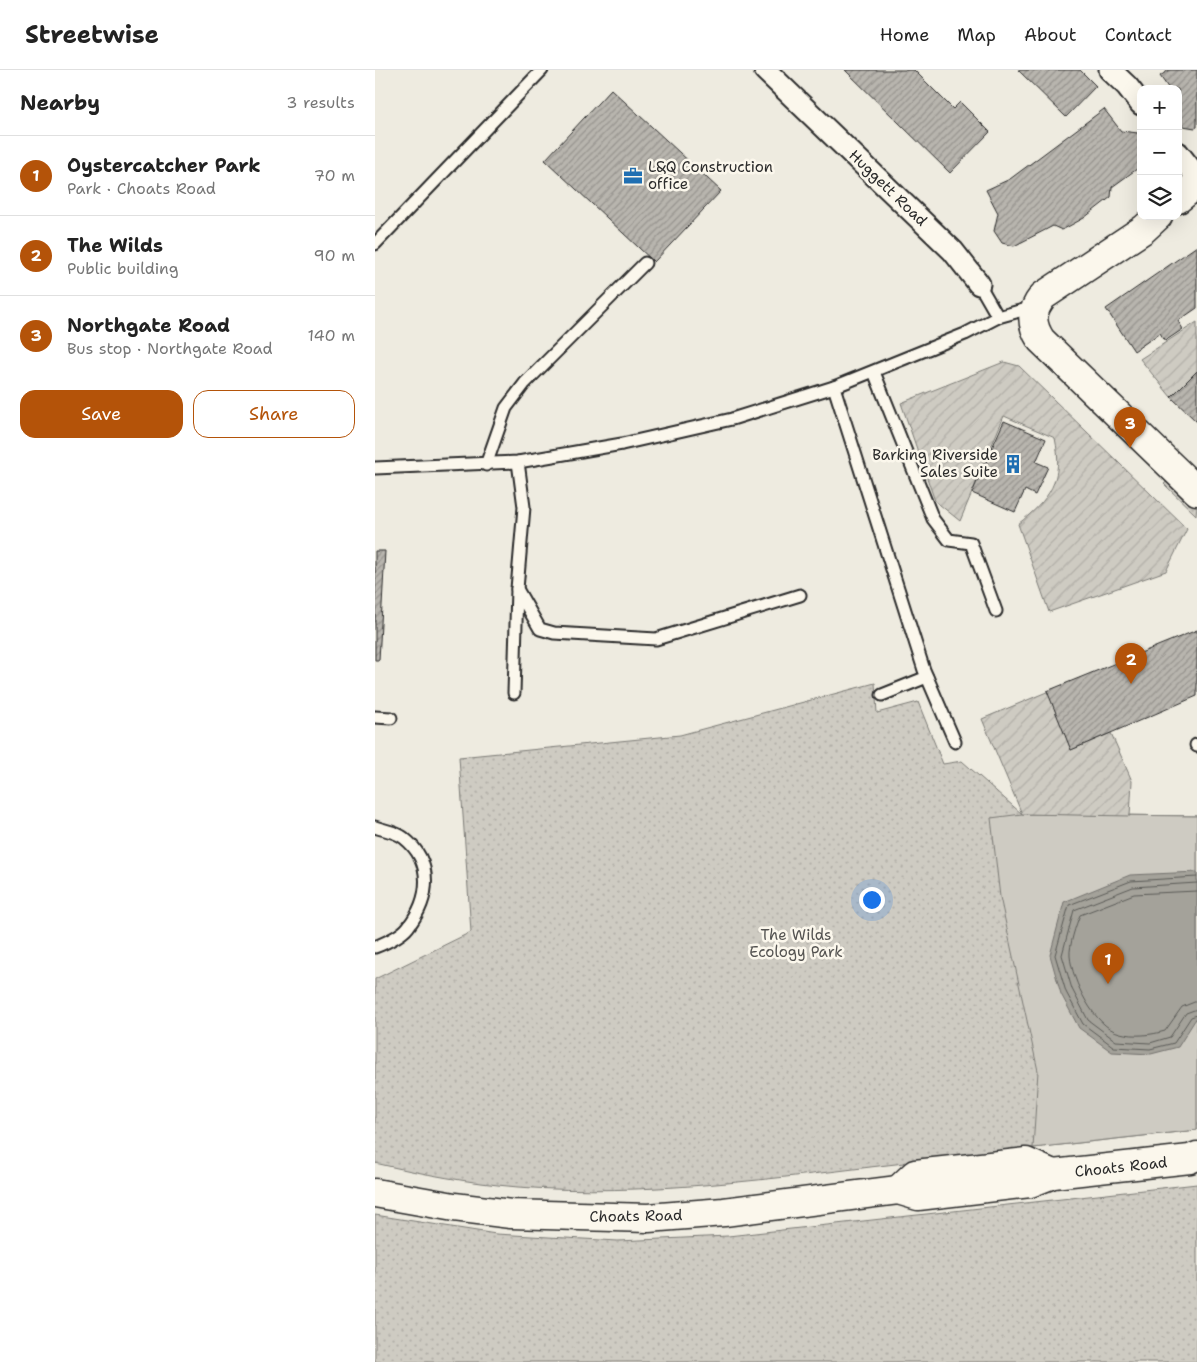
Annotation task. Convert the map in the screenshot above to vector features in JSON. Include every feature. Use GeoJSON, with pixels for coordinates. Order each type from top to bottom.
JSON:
{"type":"FeatureCollection","features":[{"type":"Feature","properties":{"kind":"street","name":"Huggett Road"},"geometry":{"type":"LineString","coordinates":[[765,70],[953,251],[979,284]]}},
{"type":"Feature","properties":{"kind":"street"},"geometry":{"type":"LineString","coordinates":[[1110,70],[1137,100]]}},
{"type":"Feature","properties":{"kind":"street"},"geometry":{"type":"LineString","coordinates":[[1182,187],[1189,169]]}},
{"type":"Feature","properties":{"kind":"street"},"geometry":{"type":"LineString","coordinates":[[1153,220],[1043,296],[1034,307],[1033,323],[1041,340],[1197,491]]}},
{"type":"Feature","properties":{"kind":"street","name":"Choats Road"},"geometry":{"type":"LineString","coordinates":[[375,1192],[454,1207],[511,1214],[648,1218],[724,1212],[898,1190],[915,1174],[1026,1162],[1053,1174],[1195,1159]]}},
{"type":"Feature","properties":{"kind":"lane"},"geometry":{"type":"LineString","coordinates":[[375,244],[542,70]]}},
{"type":"Feature","properties":{"kind":"lane"},"geometry":{"type":"LineString","coordinates":[[486,465],[505,408],[525,383],[645,263]]}},
{"type":"Feature","properties":{"kind":"lane","name":"Huggett Road"},"geometry":{"type":"LineString","coordinates":[[979,284],[998,317]]}},
{"type":"Feature","properties":{"kind":"lane"},"geometry":{"type":"LineString","coordinates":[[375,468],[486,465],[518,462],[623,444],[731,419],[834,387],[965,334],[998,317],[1034,307]]}},
{"type":"Feature","properties":{"kind":"lane"},"geometry":{"type":"LineString","coordinates":[[874,372],[933,519],[949,540],[971,543],[996,611]]}},
{"type":"Feature","properties":{"kind":"lane"},"geometry":{"type":"LineString","coordinates":[[834,387],[927,677],[955,742]]}},
{"type":"Feature","properties":{"kind":"lane"},"geometry":{"type":"LineString","coordinates":[[514,693],[517,588],[524,506],[518,462]]}},
{"type":"Feature","properties":{"kind":"lane"},"geometry":{"type":"LineString","coordinates":[[517,588],[540,629],[554,633],[656,639],[800,596]]}},
{"type":"Feature","properties":{"kind":"lane"},"geometry":{"type":"LineString","coordinates":[[882,695],[927,677]]}},
{"type":"Feature","properties":{"kind":"lane"},"geometry":{"type":"LineString","coordinates":[[375,717],[391,718]]}},
{"type":"Feature","properties":{"kind":"lane"},"geometry":{"type":"LineString","coordinates":[[375,827],[404,837],[421,860],[426,872],[427,892],[407,928],[375,948]]}},
{"type":"Feature","properties":{"kind":"green space"},"geometry":{"type":"Polygon","coordinates":[[[1197,322],[1197,371],[1171,397],[1140,359],[1197,322]]]}},
{"type":"Feature","properties":{"kind":"green space"},"geometry":{"type":"Polygon","coordinates":[[[1004,362],[1019,366],[1187,529],[1166,571],[1049,612],[1018,524],[1039,506],[1052,487],[1058,466],[1055,438],[1004,416],[960,521],[935,501],[901,403],[1004,362]]]}},
{"type":"Feature","properties":{"kind":"green space"},"geometry":{"type":"Polygon","coordinates":[[[1170,479],[1197,505],[1196,515],[1164,484],[1170,479]]]}},
{"type":"Feature","properties":{"kind":"green space"},"geometry":{"type":"Polygon","coordinates":[[[1085,676],[1059,718],[1071,750],[1111,733],[1132,781],[1130,816],[1022,814],[982,719],[1085,676]]]}},
{"type":"Feature","properties":{"kind":"green space","name":"The Wilds Ecology Park"},"geometry":{"type":"Polygon","coordinates":[[[875,683],[877,713],[918,702],[943,764],[962,761],[1022,814],[1197,816],[1197,1130],[760,1180],[615,1190],[518,1187],[482,1183],[446,1178],[375,1163],[375,979],[471,932],[459,757],[680,735],[875,683]]]}},
{"type":"Feature","properties":{"kind":"green space"},"geometry":{"type":"Polygon","coordinates":[[[1022,814],[1197,816],[1197,1130],[1033,1148],[1038,1071],[1000,897],[991,818],[1022,814]]]}},
{"type":"Feature","properties":{"kind":"green space"},"geometry":{"type":"Polygon","coordinates":[[[1197,1184],[1197,1362],[375,1362],[375,1215],[496,1234],[618,1241],[728,1236],[1197,1184]]]}},
{"type":"Feature","properties":{"kind":"water"},"geometry":{"type":"Polygon","coordinates":[[[1197,872],[1197,1017],[1178,1047],[1151,1054],[1112,1052],[1079,1028],[1061,994],[1050,955],[1064,902],[1130,875],[1197,872]]]}},
{"type":"Feature","properties":{"kind":"building"},"geometry":{"type":"Polygon","coordinates":[[[845,70],[914,70],[953,109],[960,102],[990,132],[950,173],[845,70]]]}},
{"type":"Feature","properties":{"kind":"building"},"geometry":{"type":"Polygon","coordinates":[[[1018,70],[1080,70],[1096,86],[1066,117],[1018,70]]]}},
{"type":"Feature","properties":{"kind":"building"},"geometry":{"type":"Polygon","coordinates":[[[1169,70],[1197,70],[1197,127],[1182,125],[1182,85],[1166,85],[1160,76],[1169,70]]]}},
{"type":"Feature","properties":{"kind":"building","name":"L&Q Construction office"},"geometry":{"type":"Polygon","coordinates":[[[611,89],[721,191],[654,262],[545,160],[611,89]]]}},
{"type":"Feature","properties":{"kind":"building"},"geometry":{"type":"Polygon","coordinates":[[[1104,109],[1121,131],[1137,133],[1137,169],[1112,187],[1111,197],[1084,218],[1062,230],[1053,226],[1014,246],[1002,243],[994,231],[998,213],[986,190],[1010,179],[1104,109]]]}},
{"type":"Feature","properties":{"kind":"building"},"geometry":{"type":"Polygon","coordinates":[[[1197,246],[1197,308],[1178,321],[1183,329],[1165,341],[1160,333],[1134,351],[1106,309],[1197,246]]]}},
{"type":"Feature","properties":{"kind":"building"},"geometry":{"type":"Polygon","coordinates":[[[1197,371],[1197,422],[1171,397],[1197,371]]]}},
{"type":"Feature","properties":{"kind":"building","name":"Barking Riverside Sales Suite"},"geometry":{"type":"Polygon","coordinates":[[[1004,421],[1046,439],[1036,462],[1048,467],[1035,495],[1025,490],[1015,512],[972,493],[1004,421]]]}},
{"type":"Feature","properties":{"kind":"building"},"geometry":{"type":"Polygon","coordinates":[[[375,551],[385,551],[379,660],[375,660],[375,551]]]}},
{"type":"Feature","properties":{"kind":"building"},"geometry":{"type":"Polygon","coordinates":[[[1197,630],[1197,696],[1071,750],[1047,691],[1197,630]]]}},
{"type":"Feature","properties":{"kind":"place","name":"L&Q Construction office"},"geometry":{"type":"Point","coordinates":[633,176]}},
{"type":"Feature","properties":{"kind":"place","name":"Northgate Road"},"geometry":{"type":"Point","coordinates":[1130,448]}},
{"type":"Feature","properties":{"kind":"place","name":"Barking Riverside Sales Suite"},"geometry":{"type":"Point","coordinates":[1013,464]}},
{"type":"Feature","properties":{"kind":"place","name":"The Wilds"},"geometry":{"type":"Point","coordinates":[1131,684]}},
{"type":"Feature","properties":{"kind":"place","name":"Oystercatcher Park"},"geometry":{"type":"Point","coordinates":[1108,984]}}]}
